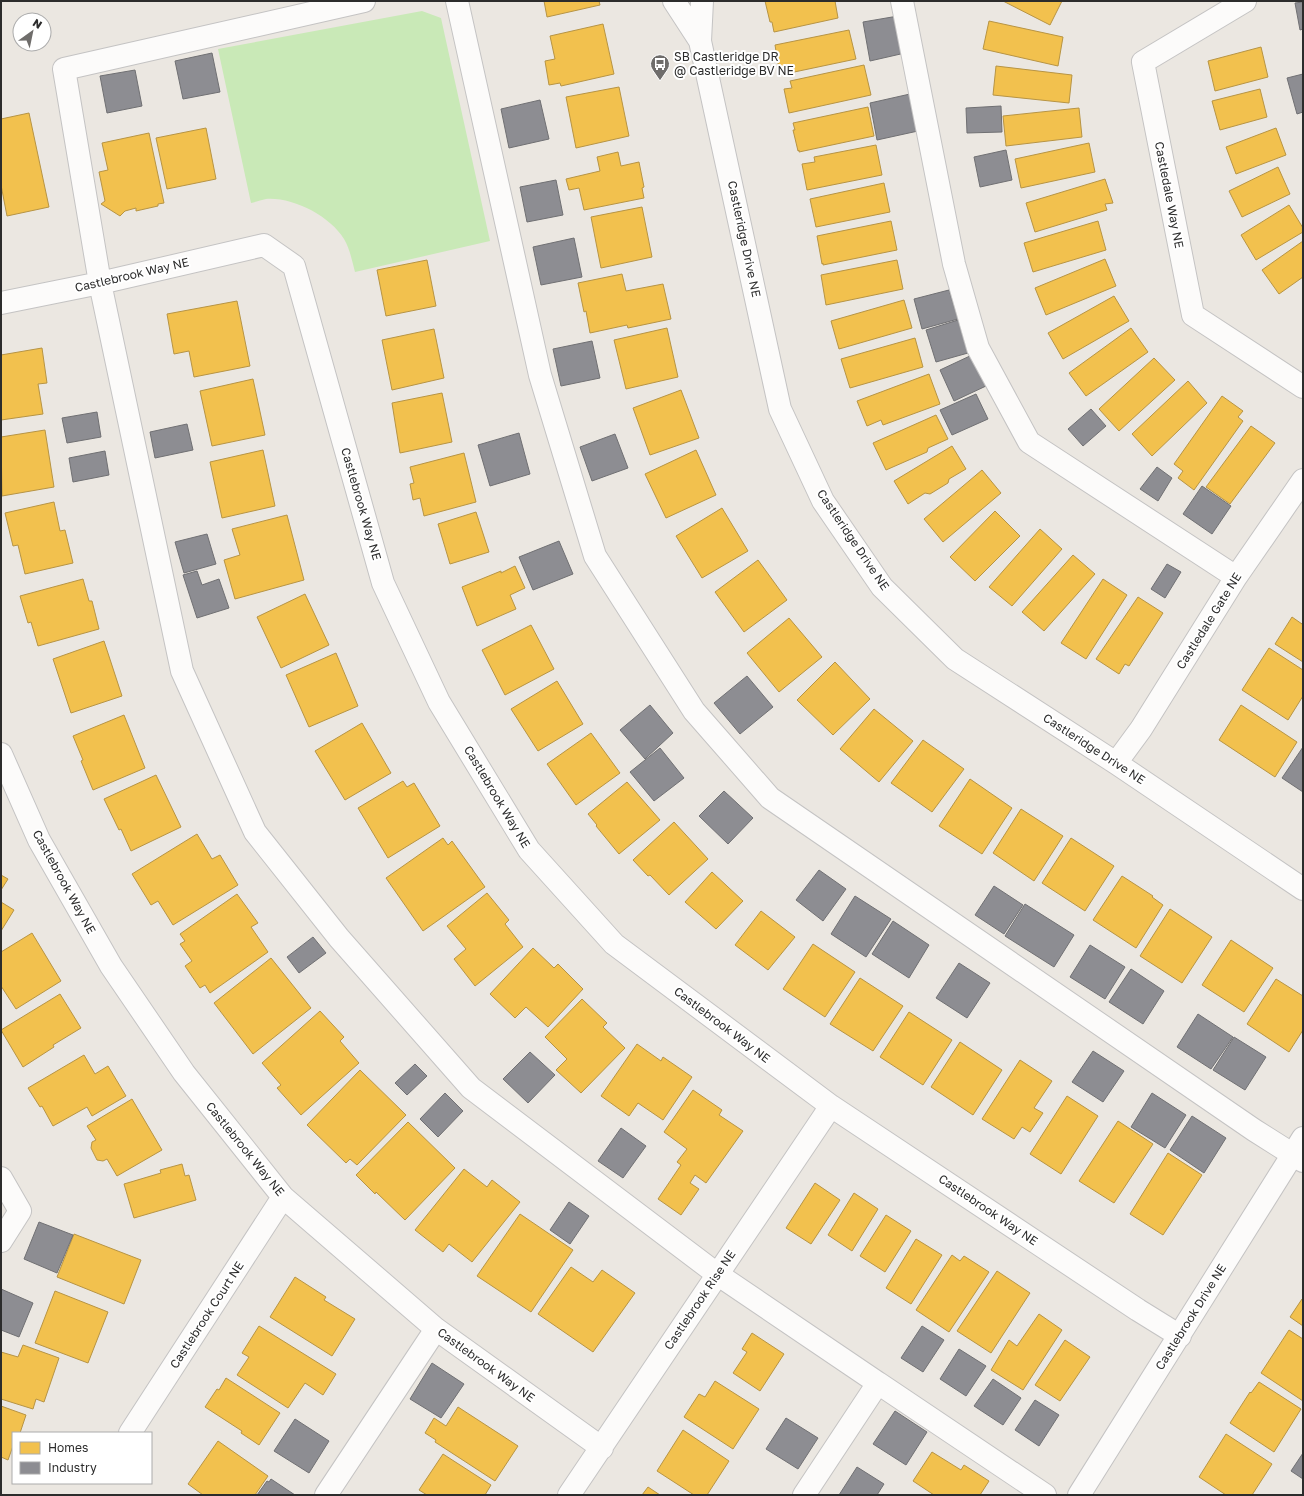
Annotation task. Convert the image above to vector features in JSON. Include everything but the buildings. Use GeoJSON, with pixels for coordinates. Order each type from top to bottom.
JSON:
{"type":"FeatureCollection","features":[{"type":"Feature","properties":{"kind":"street"},"geometry":{"type":"LineString","coordinates":[[364,1],[64,70],[100,283],[182,671],[256,832],[339,938],[471,1088],[717,1274],[1045,1495]]}},
{"type":"Feature","properties":{"kind":"street"},"geometry":{"type":"LineString","coordinates":[[457,1],[540,375],[595,556],[694,711],[770,798],[1248,1126],[1300,1151]]}},
{"type":"Feature","properties":{"kind":"street","name":"Castleridge Drive NE"},"geometry":{"type":"LineString","coordinates":[[674,1],[700,40]]}},
{"type":"Feature","properties":{"kind":"street","name":"Castleridge Drive NE"},"geometry":{"type":"LineString","coordinates":[[702,1],[700,40],[780,409],[824,501],[882,587],[955,659],[1301,882]]}},
{"type":"Feature","properties":{"kind":"street"},"geometry":{"type":"LineString","coordinates":[[902,1],[954,264],[978,348],[1029,442],[1236,577]]}},
{"type":"Feature","properties":{"kind":"street","name":"Castledale Way NE"},"geometry":{"type":"LineString","coordinates":[[1244,1],[1143,62],[1193,315],[1303,387]]}},
{"type":"Feature","properties":{"kind":"street","name":"Castlebrook Way NE"},"geometry":{"type":"LineString","coordinates":[[1,303],[100,283],[264,245],[294,266],[383,583],[439,702],[529,850],[614,944],[831,1106],[1138,1310],[1180,1336]]}},
{"type":"Feature","properties":{"kind":"street","name":"Castledale Gate NE"},"geometry":{"type":"LineString","coordinates":[[1116,763],[1141,729],[1236,577],[1303,480]]}},
{"type":"Feature","properties":{"kind":"street","name":"Castlebrook Way NE"},"geometry":{"type":"LineString","coordinates":[[1,754],[39,840],[111,966],[184,1073],[283,1197],[436,1329],[602,1448]]}},
{"type":"Feature","properties":{"kind":"street","name":"Castlebrook Rise NE"},"geometry":{"type":"LineString","coordinates":[[569,1495],[831,1106]]}},
{"type":"Feature","properties":{"kind":"street","name":"Castlebrook Drive NE"},"geometry":{"type":"LineString","coordinates":[[1079,1495],[1300,1151]]}},
{"type":"Feature","properties":{"kind":"street"},"geometry":{"type":"LineString","coordinates":[[1,1178],[20,1212],[1,1241]]}},
{"type":"Feature","properties":{"kind":"street","name":"Castlebrook Court NE"},"geometry":{"type":"LineString","coordinates":[[131,1432],[283,1197]]}},
{"type":"Feature","properties":{"kind":"street"},"geometry":{"type":"LineString","coordinates":[[326,1495],[436,1329]]}},
{"type":"Feature","properties":{"kind":"street"},"geometry":{"type":"LineString","coordinates":[[804,1495],[878,1383]]}},
{"type":"Feature","properties":{"kind":"green space"},"geometry":{"type":"Polygon","coordinates":[[[422,11],[441,18],[490,241],[355,272],[344,239],[330,223],[320,216],[288,201],[266,199],[251,203],[218,49],[422,11]]]}},
{"type":"Feature","properties":{"kind":"place","name":"SB Castleridge DR @ Castleridge BV NE"},"geometry":{"type":"Point","coordinates":[660,81]}}]}
